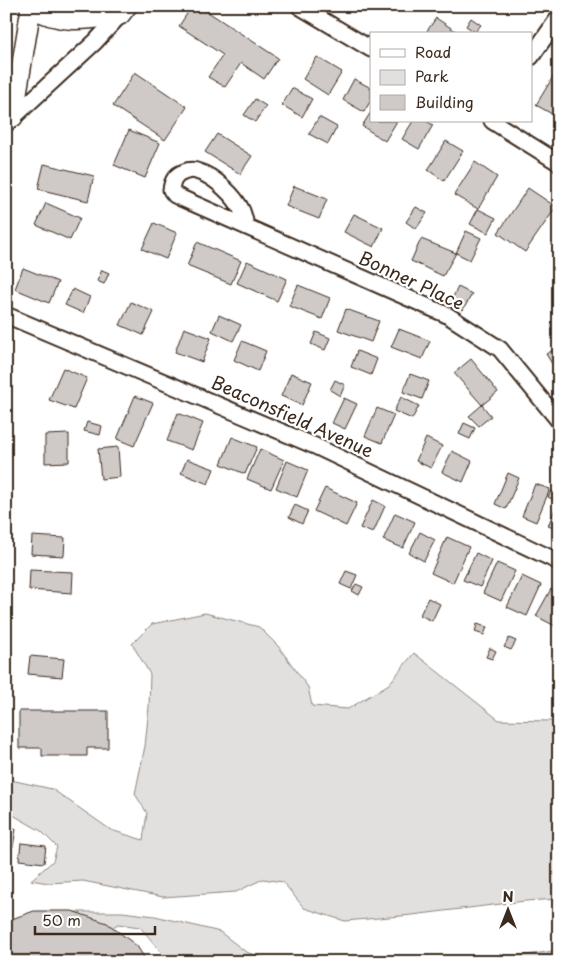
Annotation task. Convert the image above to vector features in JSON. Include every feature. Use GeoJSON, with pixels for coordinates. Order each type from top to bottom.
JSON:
{"type":"FeatureCollection","features":[{"type":"Feature","properties":{"kind":"street"},"geometry":{"type":"LineString","coordinates":[[299,6],[370,48]]}},
{"type":"Feature","properties":{"kind":"street"},"geometry":{"type":"LineString","coordinates":[[10,120],[30,7],[48,16],[86,20],[123,11]]}},
{"type":"Feature","properties":{"kind":"street"},"geometry":{"type":"LineString","coordinates":[[10,120],[95,42],[123,11]]}},
{"type":"Feature","properties":{"kind":"street"},"geometry":{"type":"LineString","coordinates":[[532,56],[559,17]]}},
{"type":"Feature","properties":{"kind":"street"},"geometry":{"type":"LineString","coordinates":[[494,122],[559,163]]}},
{"type":"Feature","properties":{"kind":"street","name":"Bonner Place"},"geometry":{"type":"LineString","coordinates":[[246,226],[242,210],[222,186],[211,178],[197,171],[182,172],[176,176],[171,190],[175,195],[447,315],[500,350],[559,421]]}},
{"type":"Feature","properties":{"kind":"street","name":"Beaconsfield Avenue"},"geometry":{"type":"LineString","coordinates":[[6,315],[315,446],[559,562]]}},
{"type":"Feature","properties":{"kind":"green space"},"geometry":{"type":"Polygon","coordinates":[[[205,613],[259,627],[278,646],[308,687],[312,706],[348,709],[389,684],[414,653],[499,720],[551,721],[559,724],[559,899],[345,921],[304,908],[283,882],[263,879],[236,892],[163,897],[83,881],[48,883],[31,880],[53,861],[57,847],[41,831],[6,811],[6,779],[52,789],[111,830],[143,840],[147,813],[135,794],[145,746],[150,674],[132,644],[152,624],[205,613]]]}},
{"type":"Feature","properties":{"kind":"green space"},"geometry":{"type":"Polygon","coordinates":[[[73,912],[122,912],[155,916],[220,932],[246,952],[263,958],[264,962],[170,962],[140,927],[118,924],[87,943],[73,912]]]}},
{"type":"Feature","properties":{"kind":"green space"},"geometry":{"type":"Polygon","coordinates":[[[559,950],[559,962],[482,962],[559,950]]]}},
{"type":"Feature","properties":{"kind":"building"},"geometry":{"type":"Polygon","coordinates":[[[192,6],[199,6],[278,58],[264,79],[241,63],[225,87],[208,77],[223,55],[179,26],[192,6]]]}},
{"type":"Feature","properties":{"kind":"building"},"geometry":{"type":"Polygon","coordinates":[[[355,6],[372,6],[368,14],[355,6]]]}},
{"type":"Feature","properties":{"kind":"building"},"geometry":{"type":"Polygon","coordinates":[[[436,18],[457,32],[426,32],[436,18]]]}},
{"type":"Feature","properties":{"kind":"building"},"geometry":{"type":"Polygon","coordinates":[[[471,18],[481,25],[475,32],[466,26],[471,18]]]}},
{"type":"Feature","properties":{"kind":"building"},"geometry":{"type":"Polygon","coordinates":[[[317,57],[342,72],[328,95],[303,79],[317,57]]]}},
{"type":"Feature","properties":{"kind":"building"},"geometry":{"type":"Polygon","coordinates":[[[559,67],[559,118],[536,105],[559,67]]]}},
{"type":"Feature","properties":{"kind":"building"},"geometry":{"type":"Polygon","coordinates":[[[135,72],[187,107],[165,140],[113,106],[135,72]]]}},
{"type":"Feature","properties":{"kind":"building"},"geometry":{"type":"Polygon","coordinates":[[[354,79],[370,87],[370,102],[364,112],[343,100],[354,79]]]}},
{"type":"Feature","properties":{"kind":"building"},"geometry":{"type":"Polygon","coordinates":[[[292,88],[312,99],[302,117],[282,105],[292,88]]]}},
{"type":"Feature","properties":{"kind":"building"},"geometry":{"type":"Polygon","coordinates":[[[255,99],[266,106],[255,122],[244,115],[255,99]]]}},
{"type":"Feature","properties":{"kind":"building"},"geometry":{"type":"Polygon","coordinates":[[[370,114],[370,122],[396,122],[385,141],[362,126],[370,114]]]}},
{"type":"Feature","properties":{"kind":"building"},"geometry":{"type":"Polygon","coordinates":[[[319,117],[337,127],[328,144],[309,134],[319,117]]]}},
{"type":"Feature","properties":{"kind":"building"},"geometry":{"type":"Polygon","coordinates":[[[412,122],[428,122],[433,125],[419,149],[402,139],[412,122]]]}},
{"type":"Feature","properties":{"kind":"building"},"geometry":{"type":"Polygon","coordinates":[[[129,130],[160,143],[145,178],[114,165],[129,130]]]}},
{"type":"Feature","properties":{"kind":"building"},"geometry":{"type":"Polygon","coordinates":[[[217,134],[252,156],[240,174],[205,152],[217,134]]]}},
{"type":"Feature","properties":{"kind":"building"},"geometry":{"type":"Polygon","coordinates":[[[446,141],[463,151],[444,181],[428,170],[446,141]]]}},
{"type":"Feature","properties":{"kind":"building"},"geometry":{"type":"Polygon","coordinates":[[[475,162],[497,177],[478,209],[454,195],[475,162]]]}},
{"type":"Feature","properties":{"kind":"building"},"geometry":{"type":"Polygon","coordinates":[[[44,164],[94,176],[88,201],[38,189],[44,164]]]}},
{"type":"Feature","properties":{"kind":"building"},"geometry":{"type":"Polygon","coordinates":[[[294,186],[327,199],[319,219],[286,206],[294,186]]]}},
{"type":"Feature","properties":{"kind":"building"},"geometry":{"type":"Polygon","coordinates":[[[528,188],[556,207],[525,252],[498,233],[528,188]]]}},
{"type":"Feature","properties":{"kind":"building"},"geometry":{"type":"Polygon","coordinates":[[[46,203],[80,218],[70,240],[36,225],[46,203]]]}},
{"type":"Feature","properties":{"kind":"building"},"geometry":{"type":"Polygon","coordinates":[[[416,207],[427,213],[416,229],[406,222],[416,207]]]}},
{"type":"Feature","properties":{"kind":"building"},"geometry":{"type":"Polygon","coordinates":[[[478,209],[496,218],[488,233],[470,224],[478,209]]]}},
{"type":"Feature","properties":{"kind":"building"},"geometry":{"type":"Polygon","coordinates":[[[354,214],[383,228],[374,247],[344,232],[354,214]]]}},
{"type":"Feature","properties":{"kind":"building"},"geometry":{"type":"Polygon","coordinates":[[[154,223],[177,233],[166,259],[142,249],[154,223]]]}},
{"type":"Feature","properties":{"kind":"building"},"geometry":{"type":"Polygon","coordinates":[[[466,231],[481,238],[470,260],[456,253],[466,231]]]}},
{"type":"Feature","properties":{"kind":"building"},"geometry":{"type":"Polygon","coordinates":[[[421,239],[456,253],[443,276],[411,261],[421,239]]]}},
{"type":"Feature","properties":{"kind":"building"},"geometry":{"type":"Polygon","coordinates":[[[197,242],[241,261],[231,284],[187,266],[197,242]]]}},
{"type":"Feature","properties":{"kind":"building"},"geometry":{"type":"Polygon","coordinates":[[[247,261],[287,279],[277,301],[237,283],[247,261]]]}},
{"type":"Feature","properties":{"kind":"building"},"geometry":{"type":"Polygon","coordinates":[[[23,268],[58,282],[49,303],[15,289],[23,268]]]}},
{"type":"Feature","properties":{"kind":"building"},"geometry":{"type":"Polygon","coordinates":[[[102,270],[109,273],[104,284],[97,281],[102,270]]]}},
{"type":"Feature","properties":{"kind":"building"},"geometry":{"type":"Polygon","coordinates":[[[298,285],[330,298],[322,319],[289,306],[298,285]]]}},
{"type":"Feature","properties":{"kind":"building"},"geometry":{"type":"Polygon","coordinates":[[[458,287],[472,294],[463,310],[450,303],[458,287]]]}},
{"type":"Feature","properties":{"kind":"building"},"geometry":{"type":"Polygon","coordinates":[[[73,289],[90,297],[83,313],[65,305],[73,289]]]}},
{"type":"Feature","properties":{"kind":"building"},"geometry":{"type":"Polygon","coordinates":[[[131,302],[154,312],[143,335],[120,325],[131,302]]]}},
{"type":"Feature","properties":{"kind":"building"},"geometry":{"type":"Polygon","coordinates":[[[346,309],[379,321],[371,342],[338,330],[346,309]]]}},
{"type":"Feature","properties":{"kind":"building"},"geometry":{"type":"Polygon","coordinates":[[[219,315],[241,325],[233,341],[212,331],[219,315]]]}},
{"type":"Feature","properties":{"kind":"building"},"geometry":{"type":"Polygon","coordinates":[[[184,328],[211,338],[202,362],[175,352],[184,328]]]}},
{"type":"Feature","properties":{"kind":"building"},"geometry":{"type":"Polygon","coordinates":[[[399,329],[430,341],[422,359],[391,347],[399,329]]]}},
{"type":"Feature","properties":{"kind":"building"},"geometry":{"type":"Polygon","coordinates":[[[316,332],[330,338],[325,350],[311,344],[316,332]]]}},
{"type":"Feature","properties":{"kind":"building"},"geometry":{"type":"Polygon","coordinates":[[[242,341],[266,351],[258,371],[234,360],[242,341]]]}},
{"type":"Feature","properties":{"kind":"building"},"geometry":{"type":"Polygon","coordinates":[[[559,347],[559,375],[546,354],[559,347]]]}},
{"type":"Feature","properties":{"kind":"building"},"geometry":{"type":"Polygon","coordinates":[[[357,351],[377,359],[371,375],[351,367],[357,351]]]}},
{"type":"Feature","properties":{"kind":"building"},"geometry":{"type":"Polygon","coordinates":[[[471,359],[498,392],[482,405],[454,373],[471,359]]]}},
{"type":"Feature","properties":{"kind":"building"},"geometry":{"type":"Polygon","coordinates":[[[63,368],[87,378],[74,409],[49,400],[63,368]]]}},
{"type":"Feature","properties":{"kind":"building"},"geometry":{"type":"Polygon","coordinates":[[[291,373],[312,382],[302,405],[281,396],[291,373]]]}},
{"type":"Feature","properties":{"kind":"building"},"geometry":{"type":"Polygon","coordinates":[[[410,374],[429,381],[422,399],[403,392],[410,374]]]}},
{"type":"Feature","properties":{"kind":"building"},"geometry":{"type":"Polygon","coordinates":[[[335,380],[345,385],[340,396],[330,390],[335,380]]]}},
{"type":"Feature","properties":{"kind":"building"},"geometry":{"type":"Polygon","coordinates":[[[135,396],[153,403],[134,446],[117,439],[135,396]]]}},
{"type":"Feature","properties":{"kind":"building"},"geometry":{"type":"Polygon","coordinates":[[[401,397],[419,406],[412,419],[394,411],[401,397]]]}},
{"type":"Feature","properties":{"kind":"building"},"geometry":{"type":"Polygon","coordinates":[[[344,398],[357,404],[345,429],[332,423],[344,398]]]}},
{"type":"Feature","properties":{"kind":"building"},"geometry":{"type":"Polygon","coordinates":[[[482,405],[491,416],[479,426],[469,416],[482,405]]]}},
{"type":"Feature","properties":{"kind":"building"},"geometry":{"type":"Polygon","coordinates":[[[377,408],[394,415],[382,443],[365,436],[377,408]]]}},
{"type":"Feature","properties":{"kind":"building"},"geometry":{"type":"Polygon","coordinates":[[[178,413],[203,423],[192,450],[167,441],[178,413]]]}},
{"type":"Feature","properties":{"kind":"building"},"geometry":{"type":"Polygon","coordinates":[[[87,422],[102,426],[100,435],[84,431],[87,422]]]}},
{"type":"Feature","properties":{"kind":"building"},"geometry":{"type":"Polygon","coordinates":[[[464,423],[475,428],[470,439],[459,434],[464,423]]]}},
{"type":"Feature","properties":{"kind":"building"},"geometry":{"type":"Polygon","coordinates":[[[69,434],[69,462],[45,463],[45,435],[69,434]]]}},
{"type":"Feature","properties":{"kind":"building"},"geometry":{"type":"Polygon","coordinates":[[[232,437],[257,447],[245,474],[221,464],[232,437]]]}},
{"type":"Feature","properties":{"kind":"building"},"geometry":{"type":"Polygon","coordinates":[[[426,438],[442,446],[431,468],[416,461],[426,438]]]}},
{"type":"Feature","properties":{"kind":"building"},"geometry":{"type":"Polygon","coordinates":[[[118,447],[120,477],[101,479],[98,449],[118,447]]]}},
{"type":"Feature","properties":{"kind":"building"},"geometry":{"type":"Polygon","coordinates":[[[260,449],[284,460],[271,489],[247,479],[260,449]]]}},
{"type":"Feature","properties":{"kind":"building"},"geometry":{"type":"Polygon","coordinates":[[[452,451],[472,461],[463,482],[442,472],[452,451]]]}},
{"type":"Feature","properties":{"kind":"building"},"geometry":{"type":"Polygon","coordinates":[[[187,459],[214,469],[208,484],[181,473],[187,459]]]}},
{"type":"Feature","properties":{"kind":"building"},"geometry":{"type":"Polygon","coordinates":[[[287,461],[308,470],[297,497],[276,488],[287,461]]]}},
{"type":"Feature","properties":{"kind":"building"},"geometry":{"type":"Polygon","coordinates":[[[508,473],[519,478],[506,509],[495,504],[508,473]]]}},
{"type":"Feature","properties":{"kind":"building"},"geometry":{"type":"Polygon","coordinates":[[[535,484],[550,489],[536,522],[522,516],[535,484]]]}},
{"type":"Feature","properties":{"kind":"building"},"geometry":{"type":"Polygon","coordinates":[[[325,488],[357,503],[346,526],[314,511],[325,488]]]}},
{"type":"Feature","properties":{"kind":"building"},"geometry":{"type":"Polygon","coordinates":[[[551,491],[557,494],[554,500],[548,497],[551,491]]]}},
{"type":"Feature","properties":{"kind":"building"},"geometry":{"type":"Polygon","coordinates":[[[559,499],[559,530],[548,526],[559,499]]]}},
{"type":"Feature","properties":{"kind":"building"},"geometry":{"type":"Polygon","coordinates":[[[373,500],[385,506],[373,533],[360,528],[373,500]]]}},
{"type":"Feature","properties":{"kind":"building"},"geometry":{"type":"Polygon","coordinates":[[[295,505],[308,511],[302,524],[289,517],[295,505]]]}},
{"type":"Feature","properties":{"kind":"building"},"geometry":{"type":"Polygon","coordinates":[[[395,513],[415,522],[403,548],[383,540],[395,513]]]}},
{"type":"Feature","properties":{"kind":"building"},"geometry":{"type":"Polygon","coordinates":[[[420,532],[435,540],[424,561],[409,553],[420,532]]]}},
{"type":"Feature","properties":{"kind":"building"},"geometry":{"type":"Polygon","coordinates":[[[32,536],[65,538],[64,556],[31,554],[32,536]]]}},
{"type":"Feature","properties":{"kind":"building"},"geometry":{"type":"Polygon","coordinates":[[[447,537],[469,547],[453,583],[431,573],[447,537]]]}},
{"type":"Feature","properties":{"kind":"building"},"geometry":{"type":"Polygon","coordinates":[[[476,553],[492,561],[480,587],[463,580],[476,553]]]}},
{"type":"Feature","properties":{"kind":"building"},"geometry":{"type":"Polygon","coordinates":[[[497,563],[515,571],[501,601],[483,593],[497,563]]]}},
{"type":"Feature","properties":{"kind":"building"},"geometry":{"type":"Polygon","coordinates":[[[30,570],[73,572],[72,593],[29,590],[30,570]]]}},
{"type":"Feature","properties":{"kind":"building"},"geometry":{"type":"Polygon","coordinates":[[[346,571],[357,575],[351,589],[340,584],[346,571]]]}},
{"type":"Feature","properties":{"kind":"building"},"geometry":{"type":"Polygon","coordinates":[[[522,576],[541,585],[527,616],[507,607],[522,576]]]}},
{"type":"Feature","properties":{"kind":"building"},"geometry":{"type":"Polygon","coordinates":[[[356,584],[363,587],[359,595],[352,591],[356,584]]]}},
{"type":"Feature","properties":{"kind":"building"},"geometry":{"type":"Polygon","coordinates":[[[551,589],[559,593],[559,619],[555,626],[536,616],[551,589]]]}},
{"type":"Feature","properties":{"kind":"building"},"geometry":{"type":"Polygon","coordinates":[[[428,598],[440,604],[432,621],[420,615],[428,598]]]}},
{"type":"Feature","properties":{"kind":"building"},"geometry":{"type":"Polygon","coordinates":[[[477,624],[487,627],[484,635],[475,632],[477,624]]]}},
{"type":"Feature","properties":{"kind":"building"},"geometry":{"type":"Polygon","coordinates":[[[509,638],[516,641],[511,650],[504,647],[509,638]]]}},
{"type":"Feature","properties":{"kind":"building"},"geometry":{"type":"Polygon","coordinates":[[[490,648],[496,651],[492,659],[486,657],[490,648]]]}},
{"type":"Feature","properties":{"kind":"building"},"geometry":{"type":"Polygon","coordinates":[[[30,656],[64,659],[62,677],[28,674],[30,656]]]}},
{"type":"Feature","properties":{"kind":"building"},"geometry":{"type":"Polygon","coordinates":[[[19,711],[108,711],[108,748],[87,748],[87,756],[42,756],[42,748],[19,748],[19,711]]]}},
{"type":"Feature","properties":{"kind":"building"},"geometry":{"type":"Polygon","coordinates":[[[6,827],[16,829],[13,847],[6,846],[6,827]]]}},
{"type":"Feature","properties":{"kind":"building"},"geometry":{"type":"Polygon","coordinates":[[[21,843],[46,846],[44,863],[19,860],[21,843]]]}},
{"type":"Feature","properties":{"kind":"building"},"geometry":{"type":"Polygon","coordinates":[[[34,911],[72,911],[107,923],[137,946],[147,962],[6,962],[6,921],[34,911]]]}}]}
